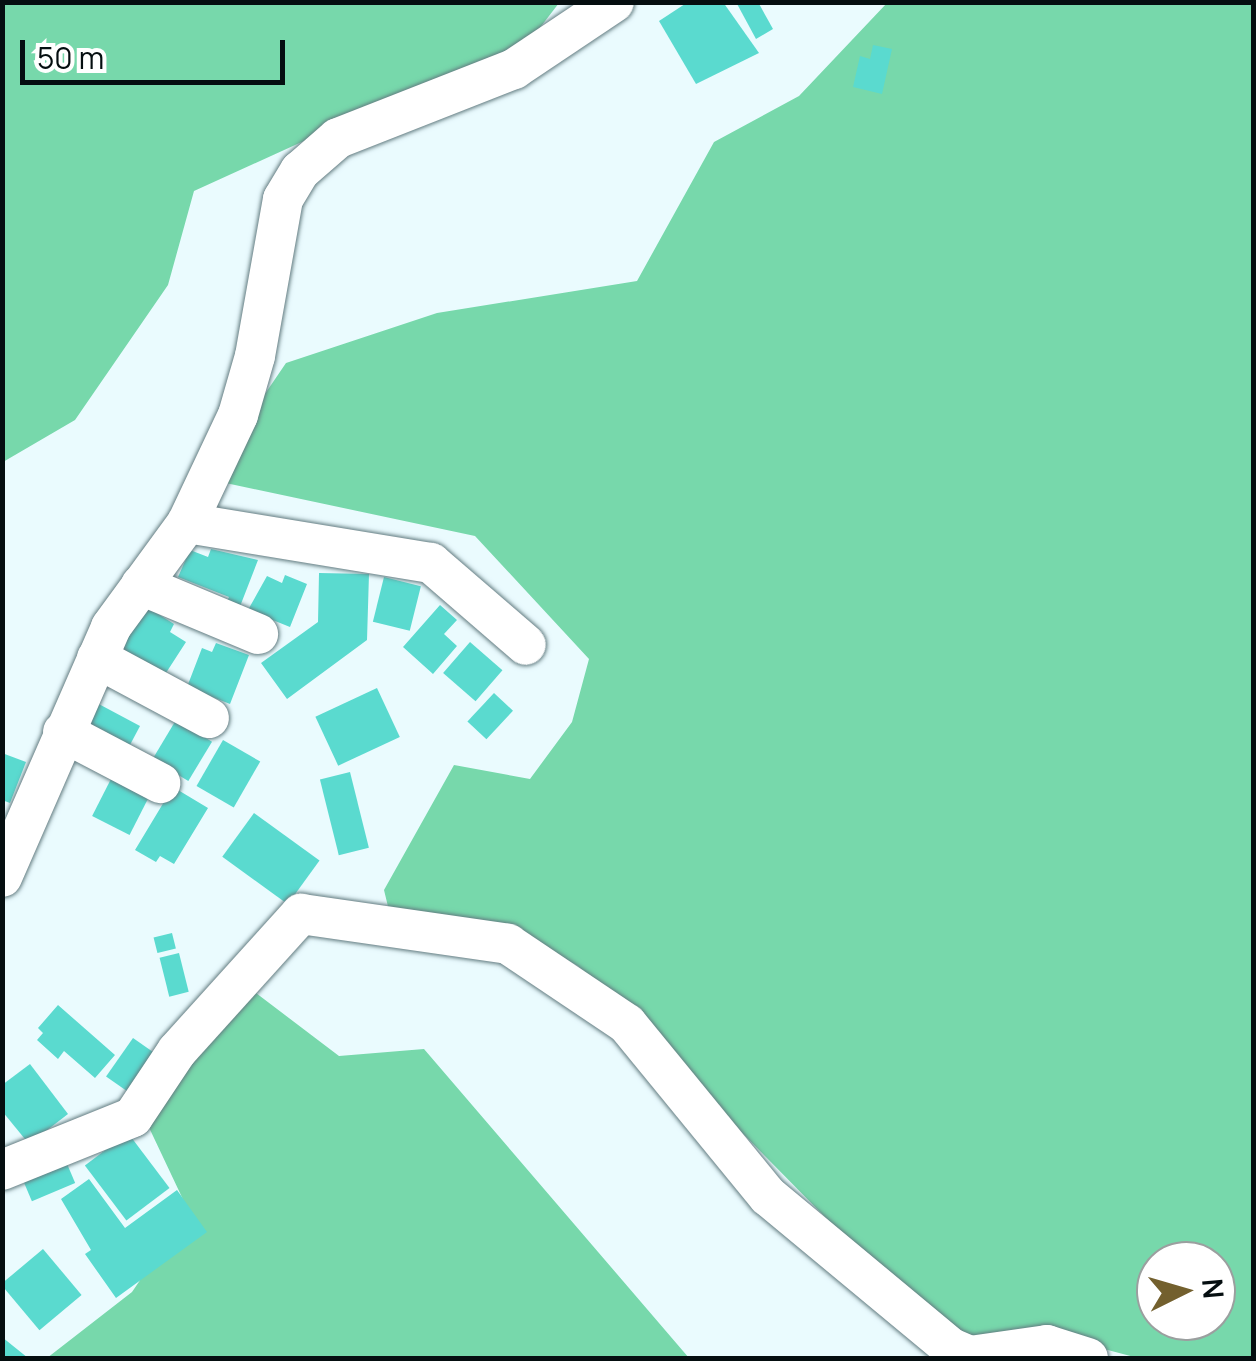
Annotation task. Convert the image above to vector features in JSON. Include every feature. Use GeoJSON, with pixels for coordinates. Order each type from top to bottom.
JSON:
{"type":"FeatureCollection","features":[{"type":"Feature","properties":{"kind":"street"},"geometry":{"type":"LineString","coordinates":[[2,877],[24,840],[63,732],[97,658],[141,585],[187,522],[238,415],[256,356],[283,199],[300,171],[338,138],[514,69],[614,2]]}},
{"type":"Feature","properties":{"kind":"street"},"geometry":{"type":"LineString","coordinates":[[187,522],[431,563],[526,645]]}},
{"type":"Feature","properties":{"kind":"street"},"geometry":{"type":"LineString","coordinates":[[141,585],[258,634]]}},
{"type":"Feature","properties":{"kind":"street"},"geometry":{"type":"LineString","coordinates":[[97,658],[209,718]]}},
{"type":"Feature","properties":{"kind":"street"},"geometry":{"type":"LineString","coordinates":[[63,732],[160,783]]}},
{"type":"Feature","properties":{"kind":"street"},"geometry":{"type":"LineString","coordinates":[[2,1170],[133,1116],[177,1051],[301,914],[508,944],[627,1024],[768,1196],[950,1348],[970,1356],[1047,1346],[1088,1358]]}},
{"type":"Feature","properties":{"kind":"green space"},"geometry":{"type":"Polygon","coordinates":[[[2,3],[559,3],[515,60],[328,130],[194,191],[168,285],[75,420],[3,462],[2,3]]]}},
{"type":"Feature","properties":{"kind":"green space"},"geometry":{"type":"Polygon","coordinates":[[[887,3],[1253,3],[1253,1358],[1138,1358],[1040,1332],[955,1336],[892,1285],[578,966],[508,927],[391,919],[384,890],[454,765],[530,779],[572,722],[589,659],[475,536],[207,479],[286,363],[437,313],[637,281],[714,142],[799,96],[887,3]]]}},
{"type":"Feature","properties":{"kind":"green space"},"geometry":{"type":"Polygon","coordinates":[[[252,990],[339,1056],[424,1049],[689,1358],[47,1358],[132,1292],[188,1210],[145,1119],[252,990]]]}},
{"type":"Feature","properties":{"kind":"building"},"geometry":{"type":"Polygon","coordinates":[[[688,2],[723,2],[759,53],[696,84],[659,21],[688,2]]]}},
{"type":"Feature","properties":{"kind":"building"},"geometry":{"type":"Polygon","coordinates":[[[736,2],[758,2],[773,29],[756,39],[736,2]]]}},
{"type":"Feature","properties":{"kind":"building"},"geometry":{"type":"Polygon","coordinates":[[[873,45],[892,49],[882,94],[853,87],[860,56],[870,59],[873,45]]]}},
{"type":"Feature","properties":{"kind":"building"},"geometry":{"type":"Polygon","coordinates":[[[211,549],[258,560],[239,609],[226,604],[229,597],[178,577],[190,550],[208,557],[211,549]]]}},
{"type":"Feature","properties":{"kind":"building"},"geometry":{"type":"Polygon","coordinates":[[[319,573],[369,574],[367,640],[287,699],[261,663],[318,622],[319,573]]]}},
{"type":"Feature","properties":{"kind":"building"},"geometry":{"type":"Polygon","coordinates":[[[285,575],[307,584],[290,627],[248,610],[267,576],[282,583],[285,575]]]}},
{"type":"Feature","properties":{"kind":"building"},"geometry":{"type":"Polygon","coordinates":[[[384,577],[421,586],[410,631],[373,622],[384,577]]]}},
{"type":"Feature","properties":{"kind":"building"},"geometry":{"type":"Polygon","coordinates":[[[440,605],[457,620],[444,634],[457,646],[433,674],[403,647],[440,605]]]}},
{"type":"Feature","properties":{"kind":"building"},"geometry":{"type":"Polygon","coordinates":[[[147,607],[174,624],[170,632],[186,642],[164,676],[121,648],[147,607]]]}},
{"type":"Feature","properties":{"kind":"building"},"geometry":{"type":"Polygon","coordinates":[[[470,642],[502,670],[476,701],[443,673],[470,642]]]}},
{"type":"Feature","properties":{"kind":"building"},"geometry":{"type":"Polygon","coordinates":[[[216,643],[249,655],[230,704],[187,687],[202,648],[212,652],[216,643]]]}},
{"type":"Feature","properties":{"kind":"building"},"geometry":{"type":"Polygon","coordinates":[[[377,688],[400,737],[338,766],[315,717],[377,688]]]}},
{"type":"Feature","properties":{"kind":"building"},"geometry":{"type":"Polygon","coordinates":[[[494,693],[513,711],[486,739],[467,722],[494,693]]]}},
{"type":"Feature","properties":{"kind":"building"},"geometry":{"type":"Polygon","coordinates":[[[95,702],[140,726],[127,751],[82,727],[95,702]]]}},
{"type":"Feature","properties":{"kind":"building"},"geometry":{"type":"Polygon","coordinates":[[[176,720],[212,742],[188,781],[152,759],[176,720]]]}},
{"type":"Feature","properties":{"kind":"building"},"geometry":{"type":"Polygon","coordinates":[[[223,740],[260,762],[234,807],[196,786],[223,740]]]}},
{"type":"Feature","properties":{"kind":"building"},"geometry":{"type":"Polygon","coordinates":[[[2,753],[26,762],[10,803],[2,800],[2,753]]]}},
{"type":"Feature","properties":{"kind":"building"},"geometry":{"type":"Polygon","coordinates":[[[350,772],[369,848],[339,855],[320,779],[350,772]]]}},
{"type":"Feature","properties":{"kind":"building"},"geometry":{"type":"Polygon","coordinates":[[[113,775],[150,794],[130,835],[92,816],[113,775]]]}},
{"type":"Feature","properties":{"kind":"building"},"geometry":{"type":"Polygon","coordinates":[[[173,787],[208,808],[174,864],[160,856],[156,862],[135,850],[173,787]]]}},
{"type":"Feature","properties":{"kind":"building"},"geometry":{"type":"Polygon","coordinates":[[[254,813],[320,861],[288,904],[222,857],[254,813]]]}},
{"type":"Feature","properties":{"kind":"building"},"geometry":{"type":"Polygon","coordinates":[[[172,933],[176,949],[157,953],[154,938],[172,933]]]}},
{"type":"Feature","properties":{"kind":"building"},"geometry":{"type":"Polygon","coordinates":[[[179,953],[189,992],[169,997],[160,958],[179,953]]]}},
{"type":"Feature","properties":{"kind":"building"},"geometry":{"type":"Polygon","coordinates":[[[58,1005],[115,1055],[95,1078],[64,1051],[58,1059],[37,1040],[43,1033],[38,1028],[58,1005]]]}},
{"type":"Feature","properties":{"kind":"building"},"geometry":{"type":"Polygon","coordinates":[[[133,1038],[156,1054],[129,1093],[106,1077],[133,1038]]]}},
{"type":"Feature","properties":{"kind":"building"},"geometry":{"type":"Polygon","coordinates":[[[30,1064],[68,1114],[29,1144],[2,1111],[2,1085],[30,1064]]]}},
{"type":"Feature","properties":{"kind":"building"},"geometry":{"type":"Polygon","coordinates":[[[128,1133],[170,1188],[126,1221],[85,1165],[128,1133]]]}},
{"type":"Feature","properties":{"kind":"building"},"geometry":{"type":"Polygon","coordinates":[[[65,1159],[75,1183],[32,1201],[22,1177],[65,1159]]]}},
{"type":"Feature","properties":{"kind":"building"},"geometry":{"type":"Polygon","coordinates":[[[89,1179],[125,1228],[177,1190],[207,1232],[116,1298],[85,1254],[91,1250],[61,1199],[89,1179]]]}},
{"type":"Feature","properties":{"kind":"building"},"geometry":{"type":"Polygon","coordinates":[[[43,1249],[82,1295],[39,1330],[2,1283],[43,1249]]]}},
{"type":"Feature","properties":{"kind":"building"},"geometry":{"type":"Polygon","coordinates":[[[2,1337],[28,1358],[2,1358],[2,1337]]]}}]}
